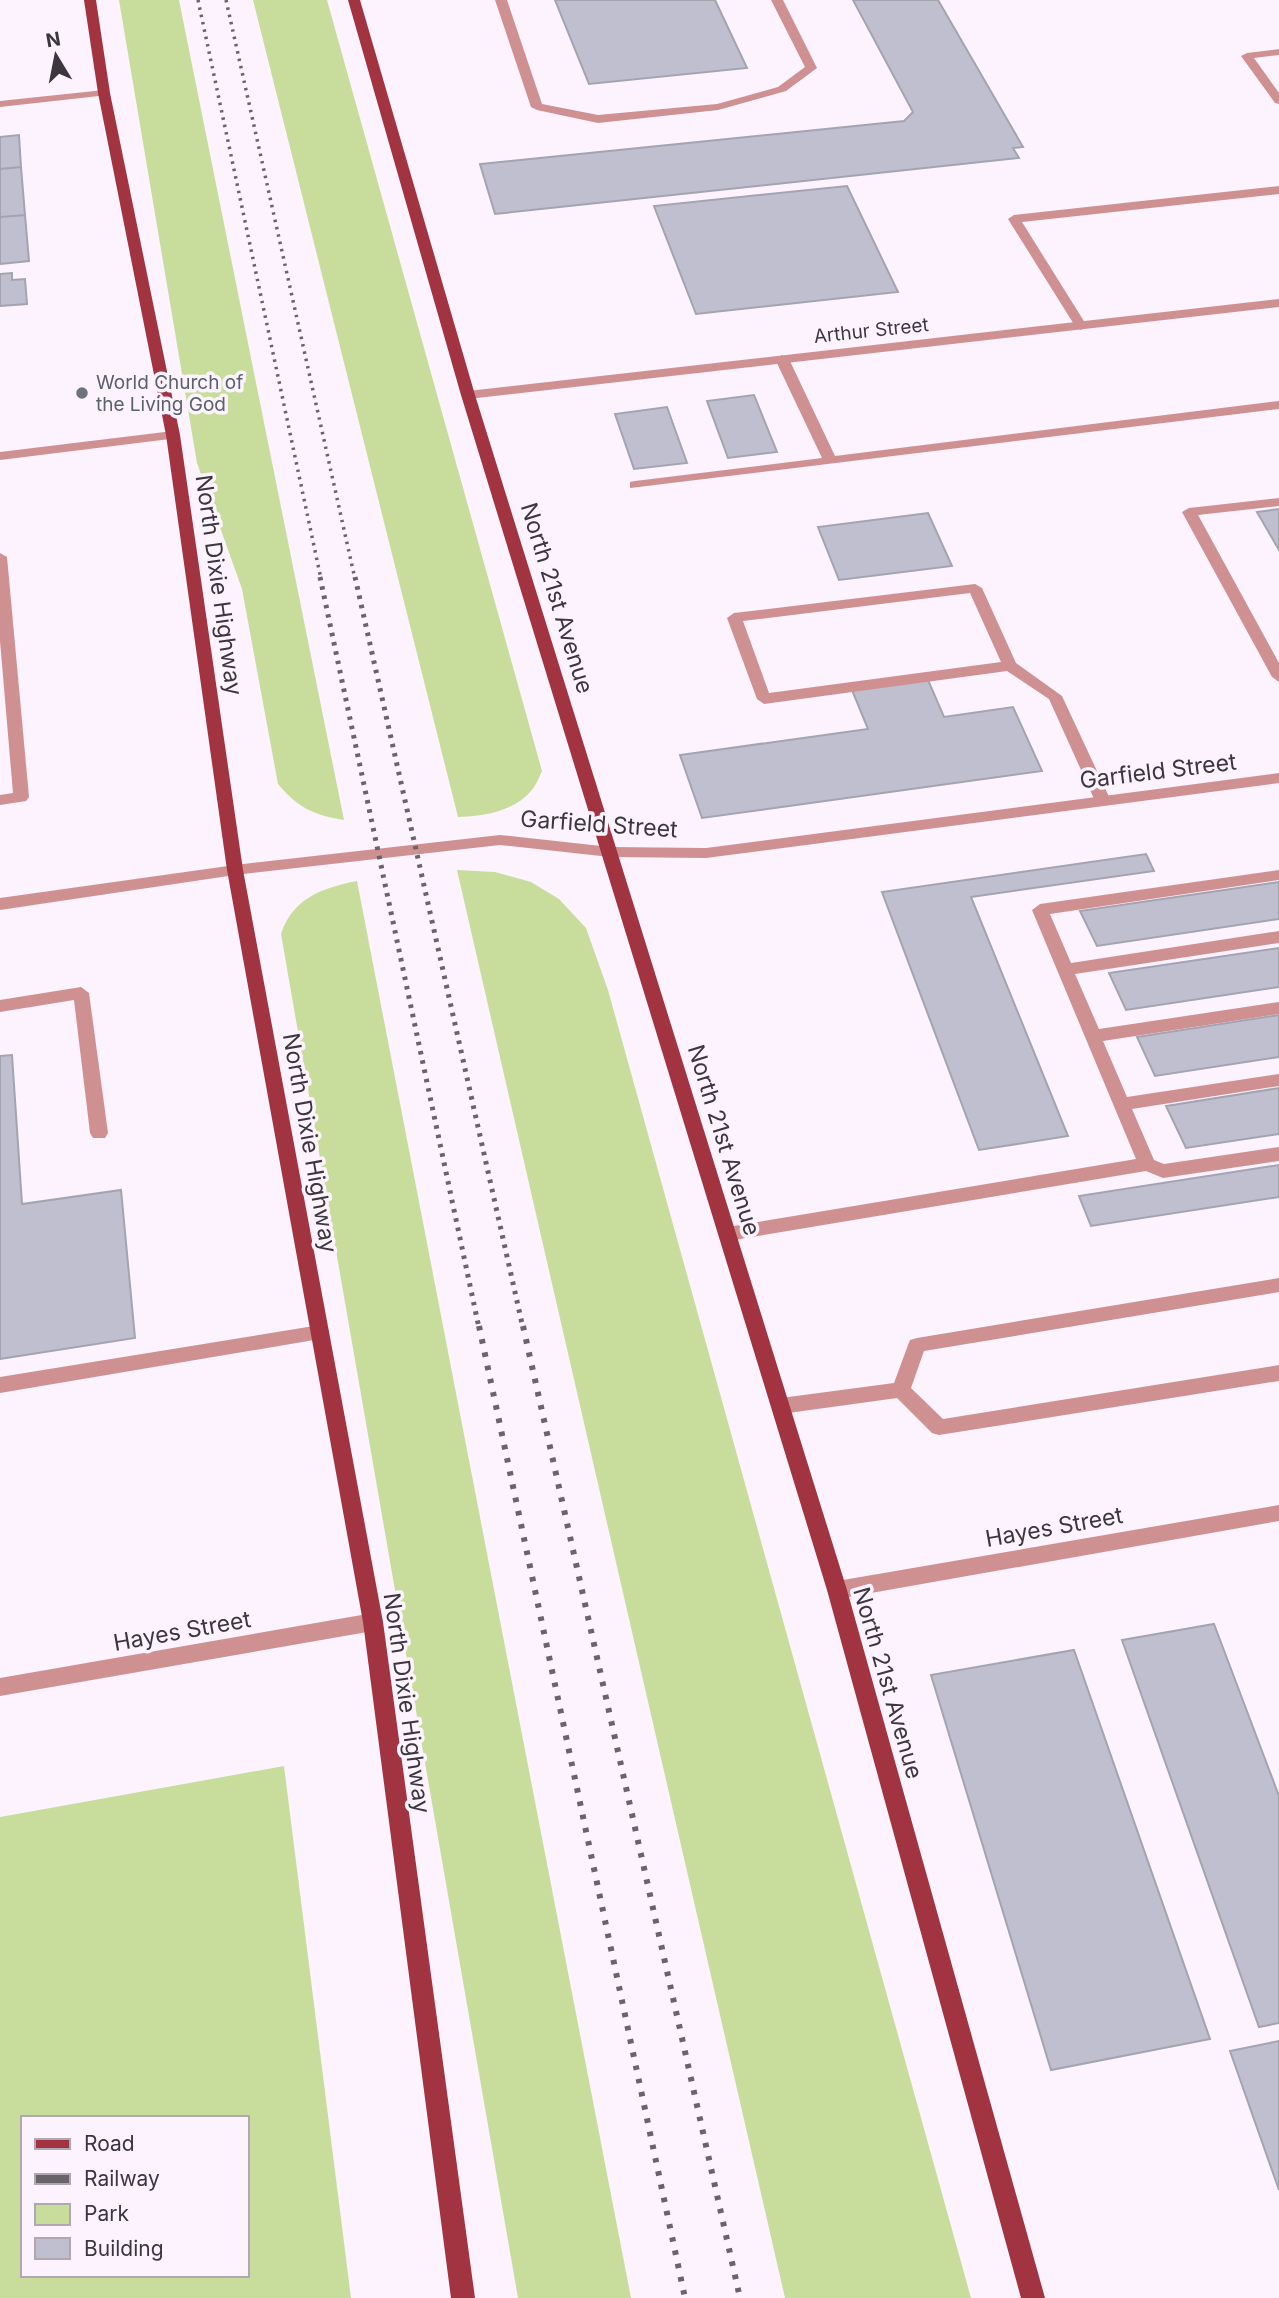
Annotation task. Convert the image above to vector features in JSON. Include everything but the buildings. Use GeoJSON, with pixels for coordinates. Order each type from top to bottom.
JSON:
{"type":"FeatureCollection","features":[{"type":"Feature","properties":{"kind":"main road","name":"North Dixie Highway"},"geometry":{"type":"LineString","coordinates":[[90,0],[104,93],[173,435],[235,870],[373,1622],[463,2298]]}},
{"type":"Feature","properties":{"kind":"main road","name":"North 21st Avenue"},"geometry":{"type":"LineString","coordinates":[[354,0],[468,395],[611,852],[836,1590],[1033,2298]]}},
{"type":"Feature","properties":{"kind":"street"},"geometry":{"type":"LineString","coordinates":[[500,0],[537,107],[598,119],[718,107],[782,89],[811,68],[777,0]]}},
{"type":"Feature","properties":{"kind":"street"},"geometry":{"type":"LineString","coordinates":[[1279,52],[1247,56],[1279,101]]}},
{"type":"Feature","properties":{"kind":"street"},"geometry":{"type":"LineString","coordinates":[[0,104],[104,93]]}},
{"type":"Feature","properties":{"kind":"street"},"geometry":{"type":"LineString","coordinates":[[1081,326],[1014,219],[1279,190]]}},
{"type":"Feature","properties":{"kind":"street","name":"Arthur Street"},"geometry":{"type":"LineString","coordinates":[[468,395],[1279,303]]}},
{"type":"Feature","properties":{"kind":"street"},"geometry":{"type":"LineString","coordinates":[[782,359],[830,461]]}},
{"type":"Feature","properties":{"kind":"street"},"geometry":{"type":"LineString","coordinates":[[635,485],[1279,405]]}},
{"type":"Feature","properties":{"kind":"street"},"geometry":{"type":"LineString","coordinates":[[0,456],[173,435]]}},
{"type":"Feature","properties":{"kind":"street"},"geometry":{"type":"LineString","coordinates":[[1279,502],[1189,512],[1279,677]]}},
{"type":"Feature","properties":{"kind":"street"},"geometry":{"type":"LineString","coordinates":[[0,557],[21,797],[0,800]]}},
{"type":"Feature","properties":{"kind":"street"},"geometry":{"type":"LineString","coordinates":[[1010,666],[764,699],[734,618],[975,587],[1010,666],[1055,696],[1103,801]]}},
{"type":"Feature","properties":{"kind":"street","name":"Garfield Street"},"geometry":{"type":"LineString","coordinates":[[0,904],[235,870],[500,840],[611,852],[706,853],[1279,778]]}},
{"type":"Feature","properties":{"kind":"street"},"geometry":{"type":"LineString","coordinates":[[1147,1164],[1040,910],[1279,876]]}},
{"type":"Feature","properties":{"kind":"street"},"geometry":{"type":"LineString","coordinates":[[1065,970],[1279,937]]}},
{"type":"Feature","properties":{"kind":"street"},"geometry":{"type":"LineString","coordinates":[[0,1006],[81,993],[99,1133]]}},
{"type":"Feature","properties":{"kind":"street"},"geometry":{"type":"LineString","coordinates":[[1093,1037],[1279,1008]]}},
{"type":"Feature","properties":{"kind":"street"},"geometry":{"type":"LineString","coordinates":[[1122,1104],[1279,1080]]}},
{"type":"Feature","properties":{"kind":"street"},"geometry":{"type":"LineString","coordinates":[[728,1234],[1147,1164],[1163,1171],[1279,1154]]}},
{"type":"Feature","properties":{"kind":"street"},"geometry":{"type":"LineString","coordinates":[[901,1390],[917,1345],[1279,1285]]}},
{"type":"Feature","properties":{"kind":"street"},"geometry":{"type":"LineString","coordinates":[[0,1385],[320,1332]]}},
{"type":"Feature","properties":{"kind":"street"},"geometry":{"type":"LineString","coordinates":[[901,1390],[939,1427],[1279,1373]]}},
{"type":"Feature","properties":{"kind":"street"},"geometry":{"type":"LineString","coordinates":[[781,1406],[901,1390]]}},
{"type":"Feature","properties":{"kind":"street","name":"Hayes Street"},"geometry":{"type":"LineString","coordinates":[[836,1590],[1279,1513]]}},
{"type":"Feature","properties":{"kind":"street","name":"Hayes Street"},"geometry":{"type":"LineString","coordinates":[[0,1687],[373,1622]]}},
{"type":"Feature","properties":{"kind":"green space"},"geometry":{"type":"Polygon","coordinates":[[[119,0],[179,0],[344,820],[307,809],[278,784],[242,589],[197,463],[119,0]]]}},
{"type":"Feature","properties":{"kind":"green space"},"geometry":{"type":"Polygon","coordinates":[[[253,0],[327,0],[542,771],[534,787],[524,798],[497,812],[458,817],[253,0]]]}},
{"type":"Feature","properties":{"kind":"green space"},"geometry":{"type":"Polygon","coordinates":[[[457,870],[495,872],[531,882],[559,899],[586,928],[608,990],[971,2298],[785,2298],[457,870]]]}},
{"type":"Feature","properties":{"kind":"green space"},"geometry":{"type":"Polygon","coordinates":[[[357,881],[631,2298],[518,2298],[281,934],[286,922],[301,903],[321,891],[357,881]]]}},
{"type":"Feature","properties":{"kind":"green space"},"geometry":{"type":"Polygon","coordinates":[[[284,1766],[351,2298],[0,2298],[0,1817],[284,1766]]]}},
{"type":"Feature","properties":{"kind":"railway"},"geometry":{"type":"LineString","coordinates":[[198,0],[321,579]]}},
{"type":"Feature","properties":{"kind":"railway"},"geometry":{"type":"LineString","coordinates":[[226,0],[355,579]]}},
{"type":"Feature","properties":{"kind":"railway"},"geometry":{"type":"LineString","coordinates":[[320,577],[479,1328]]}},
{"type":"Feature","properties":{"kind":"railway"},"geometry":{"type":"LineString","coordinates":[[355,577],[523,1328]]}},
{"type":"Feature","properties":{"kind":"railway"},"geometry":{"type":"LineString","coordinates":[[479,1326],[685,2298]]}},
{"type":"Feature","properties":{"kind":"railway"},"geometry":{"type":"LineString","coordinates":[[523,1326],[740,2298]]}},
{"type":"Feature","properties":{"kind":"place","name":"World Church of the Living God"},"geometry":{"type":"Point","coordinates":[82,393]}}]}
